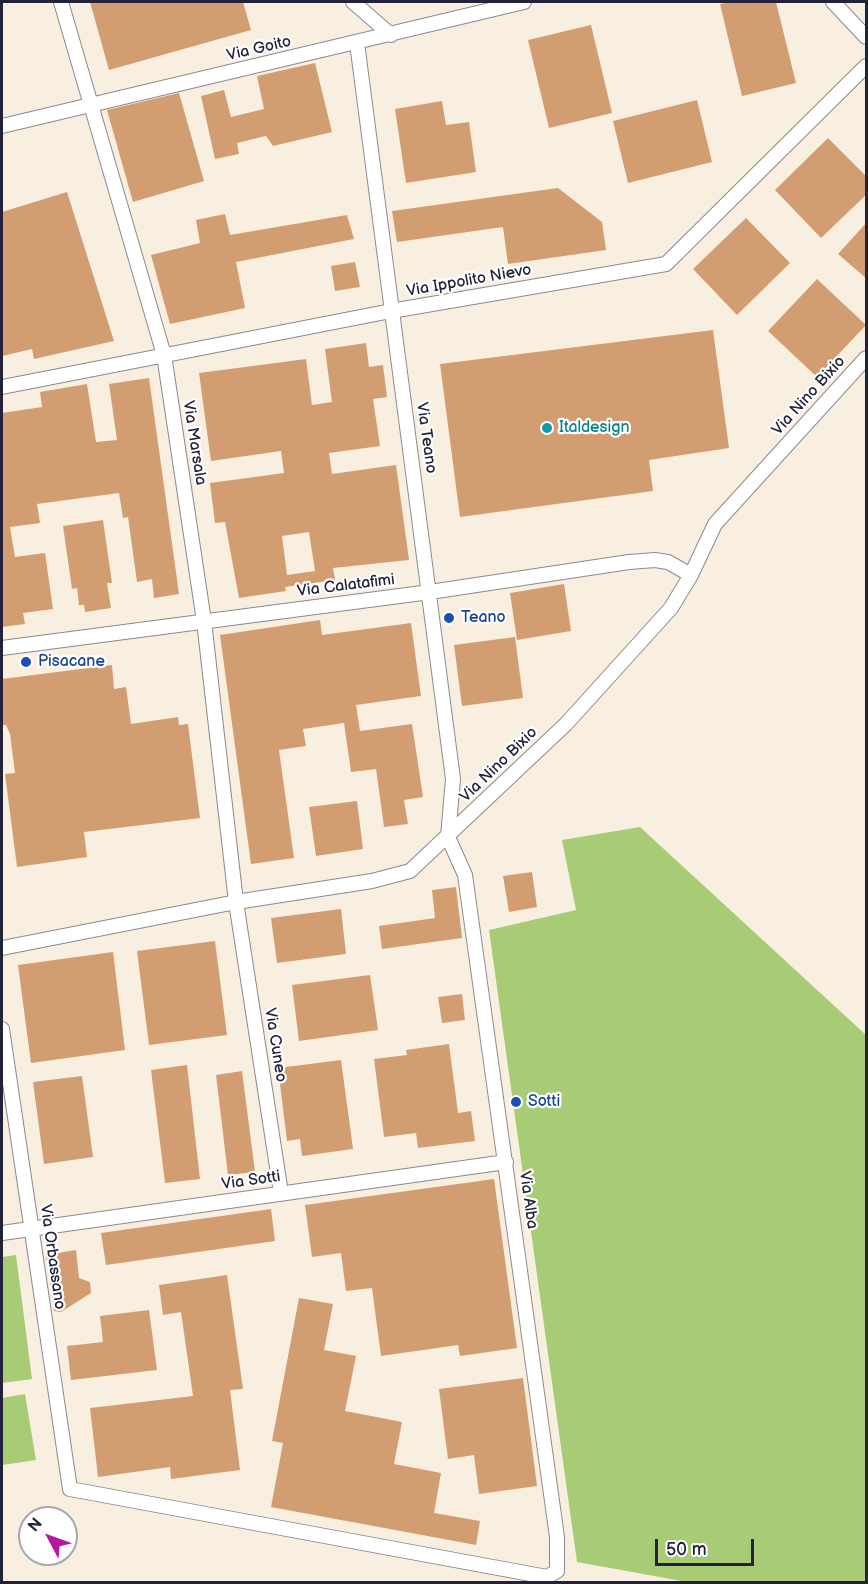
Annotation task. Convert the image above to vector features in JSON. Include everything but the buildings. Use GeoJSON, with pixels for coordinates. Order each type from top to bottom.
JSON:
{"type":"FeatureCollection","features":[{"type":"Feature","properties":{"kind":"street","name":"Via Marsala"},"geometry":{"type":"LineString","coordinates":[[61,2],[164,355],[204,621],[236,902]]}},
{"type":"Feature","properties":{"kind":"street"},"geometry":{"type":"LineString","coordinates":[[353,2],[391,35]]}},
{"type":"Feature","properties":{"kind":"street","name":"Via Goito"},"geometry":{"type":"LineString","coordinates":[[2,126],[524,2]]}},
{"type":"Feature","properties":{"kind":"street"},"geometry":{"type":"LineString","coordinates":[[833,2],[867,37]]}},
{"type":"Feature","properties":{"kind":"street","name":"Via Teano"},"geometry":{"type":"LineString","coordinates":[[357,43],[453,779],[448,837]]}},
{"type":"Feature","properties":{"kind":"street","name":"Via Ippolito Nievo"},"geometry":{"type":"LineString","coordinates":[[2,387],[391,311],[666,264],[867,66]]}},
{"type":"Feature","properties":{"kind":"street","name":"Via Nino Bixio"},"geometry":{"type":"LineString","coordinates":[[2,948],[236,902],[372,881],[410,871],[566,724],[671,608],[691,575],[715,524],[867,358]]}},
{"type":"Feature","properties":{"kind":"street","name":"Via Calatafimi"},"geometry":{"type":"LineString","coordinates":[[2,648],[654,560],[668,562],[691,575]]}},
{"type":"Feature","properties":{"kind":"street","name":"Via Alba"},"geometry":{"type":"LineString","coordinates":[[70,1489],[547,1577],[557,1571],[557,1537],[465,875],[448,837]]}},
{"type":"Feature","properties":{"kind":"street","name":"Via Cuneo"},"geometry":{"type":"LineString","coordinates":[[236,902],[281,1193]]}},
{"type":"Feature","properties":{"kind":"street","name":"Via Orbassano"},"geometry":{"type":"LineString","coordinates":[[2,1029],[70,1489]]}},
{"type":"Feature","properties":{"kind":"street","name":"Via Sotti"},"geometry":{"type":"LineString","coordinates":[[2,1233],[506,1162]]}},
{"type":"Feature","properties":{"kind":"green space"},"geometry":{"type":"Polygon","coordinates":[[[640,827],[866,1035],[866,1582],[687,1582],[577,1562],[489,930],[576,910],[562,840],[640,827]]]}},
{"type":"Feature","properties":{"kind":"green space"},"geometry":{"type":"Polygon","coordinates":[[[16,1255],[32,1379],[2,1383],[2,1257],[16,1255]]]}},
{"type":"Feature","properties":{"kind":"green space"},"geometry":{"type":"Polygon","coordinates":[[[25,1394],[36,1460],[2,1465],[2,1398],[25,1394]]]}},
{"type":"Feature","properties":{"kind":"place","name":"Italdesign"},"geometry":{"type":"Point","coordinates":[547,428]}},
{"type":"Feature","properties":{"kind":"place","name":"Teano"},"geometry":{"type":"Point","coordinates":[449,618]}},
{"type":"Feature","properties":{"kind":"place","name":"Pisacane"},"geometry":{"type":"Point","coordinates":[26,662]}},
{"type":"Feature","properties":{"kind":"place","name":"Sotti"},"geometry":{"type":"Point","coordinates":[516,1102]}}]}
